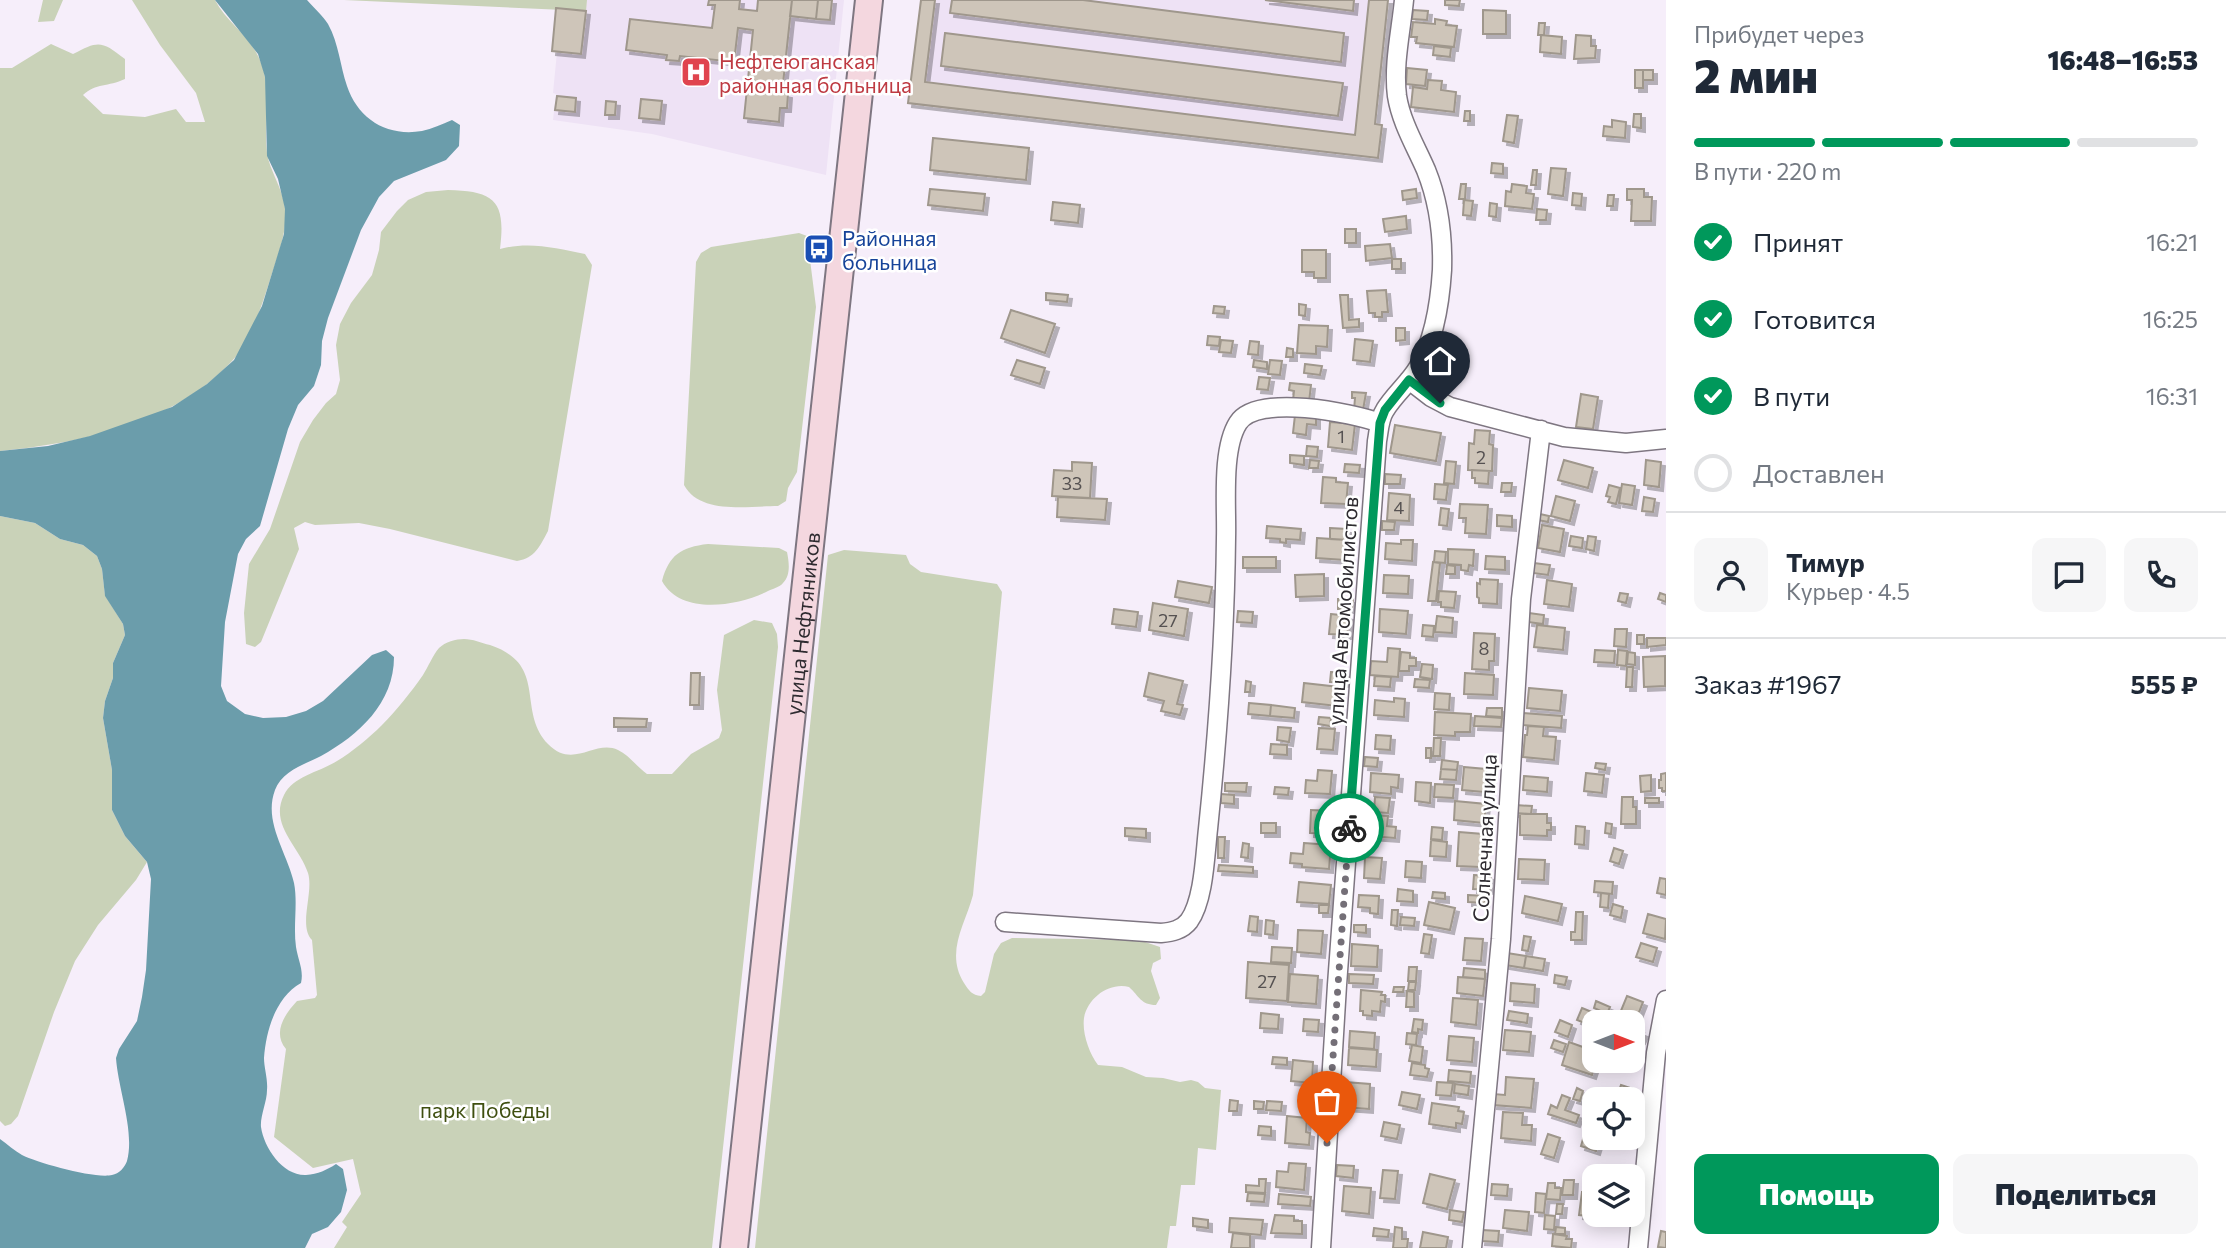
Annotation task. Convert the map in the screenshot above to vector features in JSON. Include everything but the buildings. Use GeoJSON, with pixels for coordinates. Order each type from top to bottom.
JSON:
{"type":"FeatureCollection","features":[{"type":"Feature","properties":{"kind":"street","name":"улица Нефтяников"},"geometry":{"type":"LineString","coordinates":[[734,1248],[869,0]]}},
{"type":"Feature","properties":{"kind":"street","name":"улица Автомобилистов"},"geometry":{"type":"LineString","coordinates":[[1321,1248],[1337,985],[1380,423],[1385,410],[1419,367],[1434,326],[1442,268],[1441,231],[1433,190],[1397,95],[1396,75],[1404,0]]}},
{"type":"Feature","properties":{"kind":"street"},"geometry":{"type":"LineString","coordinates":[[1409,380],[1440,403],[1450,407],[1583,440],[1626,443],[1666,439]]}},
{"type":"Feature","properties":{"kind":"street"},"geometry":{"type":"LineString","coordinates":[[1005,922],[1161,933],[1180,929],[1187,924],[1197,903],[1211,804],[1225,595],[1228,468],[1238,423],[1247,414],[1267,408],[1316,410],[1363,417],[1380,423]]}},
{"type":"Feature","properties":{"kind":"street","name":"Солнечная улица"},"geometry":{"type":"LineString","coordinates":[[1472,1248],[1501,939],[1521,599],[1541,430]]}},
{"type":"Feature","properties":{"kind":"street"},"geometry":{"type":"LineString","coordinates":[[1638,1248],[1666,1000]]}},
{"type":"Feature","properties":{"kind":"shaded area","name":"Нефтеюганская районная больница"},"geometry":{"type":"Polygon","coordinates":[[[587,0],[844,0],[826,175],[652,134],[553,120],[557,52],[552,51],[556,8],[585,11],[587,0]]]}},
{"type":"Feature","properties":{"kind":"shaded area"},"geometry":{"type":"Polygon","coordinates":[[[921,0],[1388,0],[1375,123],[1382,125],[1378,158],[908,103],[921,0]]]}},
{"type":"Feature","properties":{"kind":"green space"},"geometry":{"type":"Polygon","coordinates":[[[43,0],[63,0],[54,21],[38,22],[43,0]]]}},
{"type":"Feature","properties":{"kind":"green space"},"geometry":{"type":"Polygon","coordinates":[[[132,0],[215,0],[257,54],[267,90],[267,153],[282,194],[286,217],[279,253],[250,334],[232,361],[209,383],[183,401],[125,427],[94,436],[0,451],[0,68],[12,68],[51,44],[73,54],[100,44],[125,59],[125,79],[83,95],[103,114],[145,117],[176,109],[186,122],[205,122],[196,93],[160,45],[132,0]]]}},
{"type":"Feature","properties":{"kind":"green space"},"geometry":{"type":"Polygon","coordinates":[[[344,0],[587,0],[586,11],[344,0]]]}},
{"type":"Feature","properties":{"kind":"green space"},"geometry":{"type":"Polygon","coordinates":[[[448,190],[477,193],[494,202],[501,220],[500,249],[532,245],[553,248],[585,254],[592,265],[548,531],[533,554],[517,561],[359,523],[315,525],[305,522],[294,528],[299,549],[261,642],[255,647],[246,644],[244,613],[249,564],[270,529],[300,442],[313,420],[336,394],[340,380],[336,345],[340,324],[351,303],[372,275],[381,232],[397,211],[408,200],[426,192],[448,190]]]}},
{"type":"Feature","properties":{"kind":"green space"},"geometry":{"type":"Polygon","coordinates":[[[799,233],[807,236],[816,307],[797,472],[788,488],[786,501],[778,506],[726,507],[701,501],[691,495],[684,485],[696,262],[701,253],[711,247],[799,233]]]}},
{"type":"Feature","properties":{"kind":"green space"},"geometry":{"type":"Polygon","coordinates":[[[0,516],[35,523],[60,539],[83,545],[97,556],[102,569],[105,595],[123,624],[125,635],[113,663],[113,678],[105,701],[103,718],[112,770],[112,810],[125,836],[147,862],[136,880],[98,925],[75,961],[54,1012],[18,1116],[5,1126],[0,1121],[0,516]]]}},
{"type":"Feature","properties":{"kind":"green space"},"geometry":{"type":"Polygon","coordinates":[[[708,544],[779,548],[787,552],[787,576],[778,587],[741,601],[711,605],[682,599],[671,592],[662,581],[668,565],[683,550],[708,544]]]}},
{"type":"Feature","properties":{"kind":"green space"},"geometry":{"type":"Polygon","coordinates":[[[844,550],[906,555],[910,564],[921,572],[997,584],[1002,592],[973,895],[956,949],[959,972],[969,990],[981,996],[985,992],[994,954],[1001,943],[1012,938],[1139,940],[1160,947],[1161,959],[1153,963],[1151,971],[1160,998],[1156,1005],[1144,1002],[1129,987],[1107,989],[1095,998],[1086,1010],[1084,1030],[1098,1065],[1122,1067],[1146,1077],[1180,1082],[1191,1080],[1205,1088],[1221,1090],[1216,1150],[1198,1148],[1195,1185],[1181,1185],[1176,1226],[1170,1226],[1167,1248],[755,1248],[828,555],[844,550]]]}},
{"type":"Feature","properties":{"kind":"green space","name":"парк Победы"},"geometry":{"type":"Polygon","coordinates":[[[754,620],[772,623],[777,634],[778,647],[712,1248],[334,1248],[347,1227],[342,1222],[361,1194],[353,1159],[313,1168],[274,1137],[286,1049],[280,1030],[288,1012],[297,1001],[315,998],[317,995],[312,940],[306,926],[308,873],[280,816],[280,806],[288,789],[300,779],[337,761],[366,740],[404,701],[439,648],[451,641],[464,639],[490,645],[508,654],[519,664],[526,676],[539,731],[557,751],[575,754],[609,748],[622,752],[647,774],[672,774],[691,754],[719,738],[722,730],[717,690],[724,635],[754,620]]]}},
{"type":"Feature","properties":{"kind":"water"},"geometry":{"type":"Polygon","coordinates":[[[215,0],[307,0],[328,24],[335,39],[347,86],[358,108],[366,116],[397,131],[422,131],[452,120],[460,125],[459,146],[446,160],[394,181],[379,197],[361,230],[328,318],[322,341],[321,365],[314,386],[298,405],[288,429],[260,526],[246,539],[238,554],[225,622],[221,686],[227,701],[245,714],[263,718],[286,717],[306,711],[323,701],[372,655],[386,650],[394,657],[388,689],[372,716],[335,748],[288,773],[278,783],[272,802],[277,837],[294,883],[295,939],[302,978],[301,983],[292,989],[279,1006],[267,1036],[264,1058],[267,1090],[261,1127],[270,1152],[282,1166],[306,1175],[336,1164],[343,1169],[347,1190],[341,1212],[328,1227],[312,1234],[305,1248],[0,1248],[0,1139],[30,1158],[80,1173],[112,1175],[119,1172],[126,1163],[129,1149],[128,1123],[116,1058],[137,1021],[142,997],[151,879],[147,862],[125,836],[112,810],[112,770],[103,718],[105,701],[113,678],[113,663],[125,635],[123,624],[105,596],[102,569],[97,556],[83,545],[60,539],[35,523],[0,516],[0,451],[48,446],[90,436],[172,407],[207,384],[234,360],[262,306],[284,234],[285,209],[278,179],[267,156],[265,77],[258,54],[215,0]]]}},
{"type":"Feature","properties":{"kind":"way so far"},"geometry":{"type":"LineString","coordinates":[[1327,1143],[1349,828]]}},
{"type":"Feature","properties":{"kind":"place","name":"Нефтеюганская районная больница"},"geometry":{"type":"Point","coordinates":[696,72]}},
{"type":"Feature","properties":{"kind":"place","name":"Районная больница"},"geometry":{"type":"Point","coordinates":[819,249]}},
{"type":"Feature","properties":{"kind":"route"},"geometry":{"type":"LineString","coordinates":[[1349,828],[1380,423],[1385,410],[1409,380],[1440,403]]}}]}
